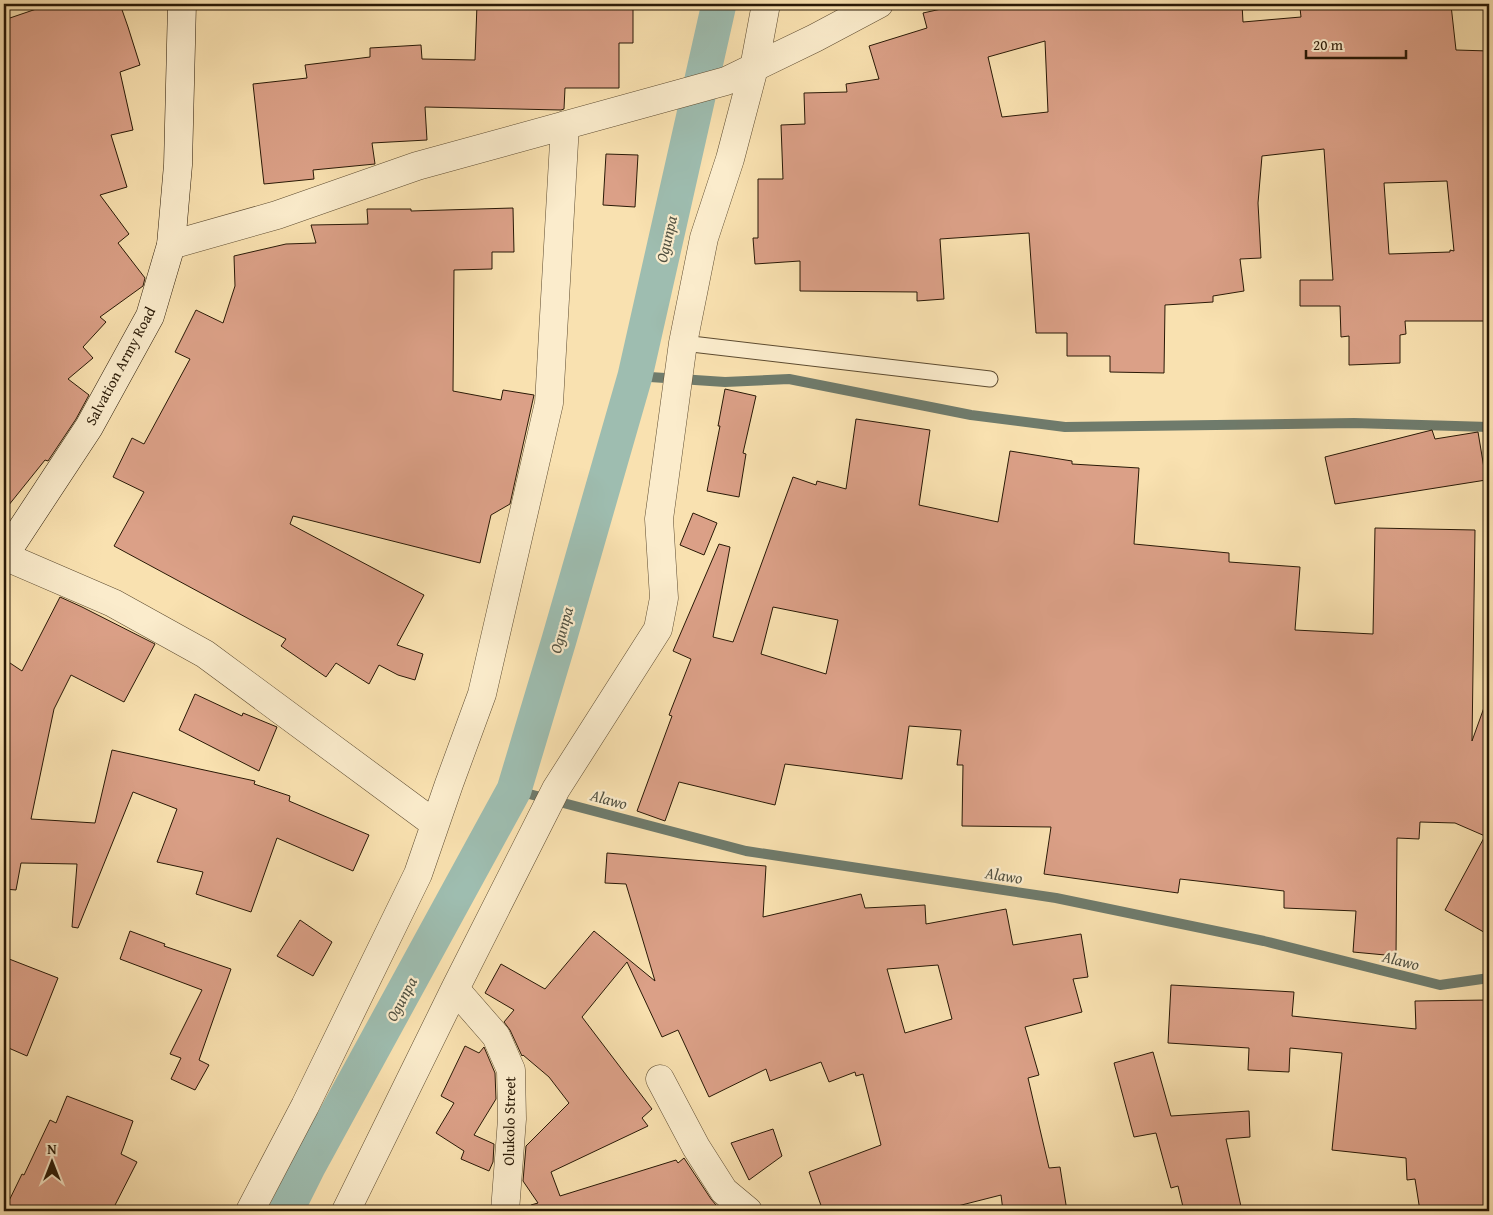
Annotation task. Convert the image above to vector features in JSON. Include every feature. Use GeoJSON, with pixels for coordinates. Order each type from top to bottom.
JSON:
{"type":"FeatureCollection","features":[{"type":"Feature","properties":{"kind":"street","name":"Salvation Army Road"},"geometry":{"type":"LineString","coordinates":[[4,556],[89,427],[150,316],[171,246],[178,165],[182,4]]}},
{"type":"Feature","properties":{"kind":"street"},"geometry":{"type":"LineString","coordinates":[[346,1211],[454,989],[551,799],[658,629],[664,598],[659,519],[682,353],[704,238],[730,159],[754,68],[766,4]]}},
{"type":"Feature","properties":{"kind":"street"},"geometry":{"type":"LineString","coordinates":[[171,246],[277,216],[417,166],[726,82],[879,4]]}},
{"type":"Feature","properties":{"kind":"street"},"geometry":{"type":"LineString","coordinates":[[250,1211],[305,1106],[418,874],[482,694],[549,403],[565,125]]}},
{"type":"Feature","properties":{"kind":"street"},"geometry":{"type":"LineString","coordinates":[[4,556],[113,603],[205,654],[435,824]]}},
{"type":"Feature","properties":{"kind":"street","name":"Olukolo Street"},"geometry":{"type":"LineString","coordinates":[[454,989],[496,1036],[511,1070],[512,1120],[506,1211]]}},
{"type":"Feature","properties":{"kind":"street"},"geometry":{"type":"LineString","coordinates":[[660,1080],[696,1147],[724,1191],[748,1211]]}},
{"type":"Feature","properties":{"kind":"lane"},"geometry":{"type":"LineString","coordinates":[[682,353],[990,380]]}},
{"type":"Feature","properties":{"kind":"building"},"geometry":{"type":"Polygon","coordinates":[[[51,4],[120,4],[128,27],[140,65],[120,72],[133,130],[111,135],[127,187],[100,195],[129,234],[118,243],[145,278],[143,286],[100,317],[106,322],[83,347],[93,358],[68,379],[89,395],[76,419],[48,461],[45,460],[4,511],[4,20],[51,4]]]}},
{"type":"Feature","properties":{"kind":"building"},"geometry":{"type":"Polygon","coordinates":[[[477,4],[633,4],[633,43],[619,43],[619,88],[565,88],[564,109],[561,110],[425,107],[427,140],[372,143],[375,164],[313,170],[314,179],[264,184],[253,84],[307,78],[305,65],[370,57],[370,48],[421,45],[422,59],[475,60],[477,4]]]}},
{"type":"Feature","properties":{"kind":"building"},"geometry":{"type":"Polygon","coordinates":[[[964,4],[1242,4],[1243,22],[1301,17],[1300,8],[1309,8],[1309,4],[1419,4],[1419,9],[1451,5],[1456,50],[1489,51],[1489,321],[1405,321],[1406,334],[1400,335],[1400,363],[1349,365],[1349,336],[1341,337],[1340,306],[1300,306],[1300,280],[1333,280],[1324,149],[1262,156],[1258,203],[1261,258],[1240,259],[1244,291],[1213,296],[1213,302],[1165,305],[1164,373],[1110,372],[1110,356],[1067,356],[1067,333],[1036,333],[1029,233],[940,239],[944,299],[917,301],[917,292],[800,291],[800,261],[755,264],[753,238],[758,238],[758,179],[783,179],[781,125],[805,124],[804,93],[847,92],[846,84],[879,79],[869,46],[927,28],[923,13],[964,4]],[[1045,41],[988,57],[1002,117],[1048,112],[1045,41]],[[1447,181],[1384,183],[1389,254],[1454,251],[1447,181]]]}},
{"type":"Feature","properties":{"kind":"building"},"geometry":{"type":"Polygon","coordinates":[[[606,154],[638,155],[635,207],[603,205],[606,154]]]}},
{"type":"Feature","properties":{"kind":"building"},"geometry":{"type":"Polygon","coordinates":[[[513,208],[514,252],[492,252],[492,269],[454,270],[453,391],[501,400],[503,390],[534,395],[510,504],[491,515],[480,563],[293,516],[290,524],[424,595],[397,645],[423,654],[415,680],[398,675],[379,665],[369,684],[336,663],[326,677],[281,646],[286,639],[114,546],[144,492],[113,477],[132,438],[144,444],[190,359],[175,352],[196,310],[223,323],[235,286],[234,256],[286,244],[316,243],[311,225],[368,224],[367,209],[411,209],[411,211],[513,208]]]}},
{"type":"Feature","properties":{"kind":"building"},"geometry":{"type":"Polygon","coordinates":[[[725,389],[756,396],[743,453],[746,454],[739,497],[707,491],[720,426],[718,426],[725,389]]]}},
{"type":"Feature","properties":{"kind":"building"},"geometry":{"type":"Polygon","coordinates":[[[856,419],[930,430],[919,505],[998,522],[1010,451],[1072,461],[1072,464],[1139,468],[1134,544],[1229,553],[1229,562],[1300,567],[1295,630],[1373,634],[1375,528],[1475,530],[1472,741],[1486,702],[1489,703],[1489,935],[1445,910],[1485,836],[1455,823],[1420,822],[1419,839],[1397,838],[1396,956],[1353,952],[1356,911],[1284,908],[1284,891],[1180,879],[1178,893],[1044,874],[1051,827],[962,826],[963,765],[957,765],[961,730],[909,726],[902,779],[785,764],[775,805],[679,782],[665,821],[637,811],[672,716],[669,715],[691,659],[673,651],[719,544],[730,547],[713,637],[733,642],[793,477],[816,485],[817,481],[846,489],[856,419]],[[773,607],[761,654],[826,674],[838,620],[773,607]]]}},
{"type":"Feature","properties":{"kind":"building"},"geometry":{"type":"Polygon","coordinates":[[[1432,430],[1435,439],[1478,432],[1486,480],[1335,504],[1325,457],[1432,430]]]}},
{"type":"Feature","properties":{"kind":"building"},"geometry":{"type":"Polygon","coordinates":[[[693,513],[717,523],[704,555],[680,545],[693,513]]]}},
{"type":"Feature","properties":{"kind":"building"},"geometry":{"type":"Polygon","coordinates":[[[60,597],[155,644],[124,702],[71,675],[54,709],[31,819],[95,823],[112,750],[255,781],[254,784],[290,796],[289,801],[369,835],[353,871],[277,838],[251,912],[196,894],[203,872],[157,862],[177,809],[133,792],[78,928],[72,927],[77,864],[21,863],[16,890],[4,889],[4,659],[22,671],[60,597]]]}},
{"type":"Feature","properties":{"kind":"building"},"geometry":{"type":"Polygon","coordinates":[[[195,694],[242,716],[243,713],[277,727],[259,771],[179,730],[195,694]]]}},
{"type":"Feature","properties":{"kind":"building"},"geometry":{"type":"Polygon","coordinates":[[[607,853],[766,866],[763,917],[861,894],[865,908],[925,905],[926,924],[1006,909],[1013,945],[1081,934],[1088,977],[1073,979],[1082,1012],[1025,1027],[1039,1075],[1028,1078],[1049,1168],[1060,1167],[1067,1211],[1003,1211],[1001,1195],[938,1211],[823,1211],[809,1172],[881,1145],[863,1074],[856,1076],[855,1072],[829,1082],[821,1062],[770,1081],[766,1069],[709,1097],[678,1030],[662,1037],[627,962],[582,1017],[652,1109],[642,1118],[648,1126],[551,1172],[560,1196],[676,1160],[678,1163],[684,1158],[716,1205],[707,1211],[532,1211],[531,1205],[538,1203],[523,1181],[526,1146],[569,1103],[549,1077],[522,1056],[510,1030],[504,1022],[514,1010],[485,993],[501,964],[545,989],[594,931],[655,981],[626,884],[605,883],[607,853]],[[938,965],[887,969],[905,1033],[952,1019],[938,965]]]}},
{"type":"Feature","properties":{"kind":"building"},"geometry":{"type":"Polygon","coordinates":[[[300,920],[332,942],[313,976],[277,956],[300,920]]]}},
{"type":"Feature","properties":{"kind":"building"},"geometry":{"type":"Polygon","coordinates":[[[130,931],[165,944],[164,946],[231,969],[199,1060],[209,1065],[195,1090],[171,1079],[181,1058],[170,1054],[202,990],[120,959],[130,931]]]}},
{"type":"Feature","properties":{"kind":"building"},"geometry":{"type":"Polygon","coordinates":[[[4,957],[58,978],[27,1056],[4,1046],[4,957]]]}},
{"type":"Feature","properties":{"kind":"building"},"geometry":{"type":"Polygon","coordinates":[[[1171,985],[1294,992],[1292,1016],[1416,1029],[1415,1001],[1489,1000],[1489,1211],[1420,1211],[1415,1179],[1407,1180],[1406,1158],[1332,1150],[1342,1053],[1290,1048],[1289,1072],[1248,1070],[1249,1048],[1168,1043],[1171,985]]]}},
{"type":"Feature","properties":{"kind":"building"},"geometry":{"type":"Polygon","coordinates":[[[465,1046],[479,1053],[484,1047],[495,1073],[496,1099],[474,1135],[494,1144],[493,1162],[489,1171],[461,1159],[464,1151],[436,1133],[454,1103],[441,1096],[465,1046]]]}},
{"type":"Feature","properties":{"kind":"building"},"geometry":{"type":"Polygon","coordinates":[[[1153,1052],[1171,1116],[1249,1111],[1250,1137],[1226,1139],[1242,1211],[1184,1211],[1178,1186],[1171,1188],[1156,1133],[1134,1137],[1114,1063],[1153,1052]]]}},
{"type":"Feature","properties":{"kind":"building"},"geometry":{"type":"Polygon","coordinates":[[[67,1096],[133,1121],[121,1154],[137,1162],[112,1211],[4,1211],[22,1174],[24,1175],[50,1120],[56,1123],[67,1096]]]}},
{"type":"Feature","properties":{"kind":"building"},"geometry":{"type":"Polygon","coordinates":[[[773,1129],[782,1156],[749,1180],[731,1143],[773,1129]]]}},
{"type":"Feature","properties":{"kind":"waterway","name":"Ogunpa"},"geometry":{"type":"LineString","coordinates":[[286,1211],[309,1165],[514,790],[635,376],[719,4]]}},
{"type":"Feature","properties":{"kind":"waterway"},"geometry":{"type":"LineString","coordinates":[[635,376],[725,382],[789,379],[971,415],[1065,427],[1354,423],[1489,427]]}},
{"type":"Feature","properties":{"kind":"waterway","name":"Alawo"},"geometry":{"type":"LineString","coordinates":[[514,790],[746,851],[1056,898],[1264,941],[1440,985],[1489,978]]}}]}
